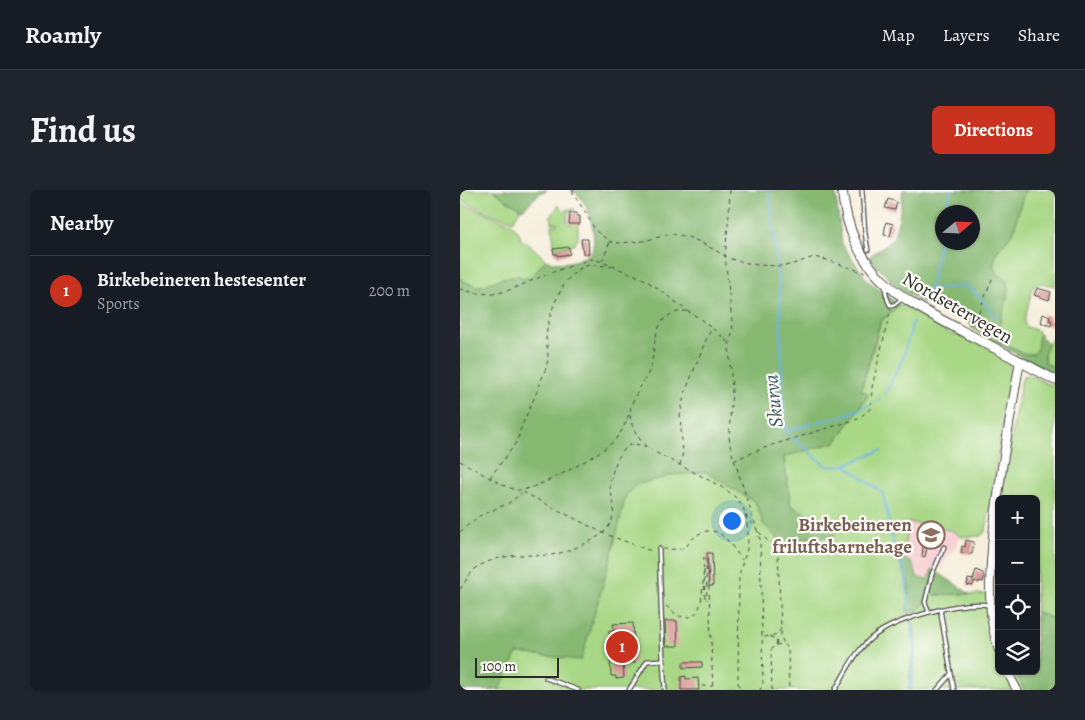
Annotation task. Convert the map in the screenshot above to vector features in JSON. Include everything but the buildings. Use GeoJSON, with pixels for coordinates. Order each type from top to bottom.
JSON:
{"type":"FeatureCollection","features":[{"type":"Feature","properties":{"kind":"main road","name":"Nordsetervegen"},"geometry":{"type":"LineString","coordinates":[[842,190],[847,220],[858,246],[872,269],[886,284],[930,314],[1055,380]]}},
{"type":"Feature","properties":{"kind":"street"},"geometry":{"type":"LineString","coordinates":[[995,632],[991,615],[991,562],[995,518],[1020,361]]}},
{"type":"Feature","properties":{"kind":"street"},"geometry":{"type":"LineString","coordinates":[[1009,675],[1017,690]]}},
{"type":"Feature","properties":{"kind":"lane"},"geometry":{"type":"LineString","coordinates":[[862,190],[868,250]]}},
{"type":"Feature","properties":{"kind":"lane"},"geometry":{"type":"LineString","coordinates":[[886,284],[887,300],[890,305],[894,305],[903,297]]}},
{"type":"Feature","properties":{"kind":"lane"},"geometry":{"type":"LineString","coordinates":[[929,612],[925,602],[932,574],[944,547]]}},
{"type":"Feature","properties":{"kind":"lane"},"geometry":{"type":"LineString","coordinates":[[658,550],[665,690]]}},
{"type":"Feature","properties":{"kind":"lane"},"geometry":{"type":"LineString","coordinates":[[835,690],[860,649],[875,635],[890,626],[940,609],[978,604],[991,605]]}},
{"type":"Feature","properties":{"kind":"lane"},"geometry":{"type":"LineString","coordinates":[[940,609],[954,690]]}},
{"type":"Feature","properties":{"kind":"lane"},"geometry":{"type":"LineString","coordinates":[[630,690],[647,661],[663,660]]}},
{"type":"Feature","properties":{"kind":"lane"},"geometry":{"type":"LineString","coordinates":[[937,690],[951,674]]}},
{"type":"Feature","properties":{"kind":"lane"},"geometry":{"type":"LineString","coordinates":[[546,678],[578,690]]}},
{"type":"Feature","properties":{"kind":"path"},"geometry":{"type":"LineString","coordinates":[[573,190],[596,231],[611,242],[644,241],[673,234],[691,238],[731,259],[756,265],[790,265],[814,257],[867,272]]}},
{"type":"Feature","properties":{"kind":"path"},"geometry":{"type":"LineString","coordinates":[[730,190],[725,256],[732,322],[730,346],[732,389],[729,436],[734,461],[758,530],[763,683],[760,690]]}},
{"type":"Feature","properties":{"kind":"path"},"geometry":{"type":"LineString","coordinates":[[602,261],[611,242]]}},
{"type":"Feature","properties":{"kind":"path"},"geometry":{"type":"LineString","coordinates":[[460,289],[475,293],[493,294],[507,291],[550,273],[590,260],[602,261],[642,278],[687,312],[712,328],[730,346]]}},
{"type":"Feature","properties":{"kind":"path"},"geometry":{"type":"LineString","coordinates":[[490,478],[519,436],[541,382],[547,362],[546,336],[549,323],[554,305],[566,282],[572,274],[588,266],[615,267]]}},
{"type":"Feature","properties":{"kind":"path"},"geometry":{"type":"LineString","coordinates":[[963,331],[978,314],[992,278]]}},
{"type":"Feature","properties":{"kind":"path"},"geometry":{"type":"LineString","coordinates":[[734,461],[772,445],[858,419],[868,412],[871,408],[872,387],[892,305]]}},
{"type":"Feature","properties":{"kind":"path"},"geometry":{"type":"LineString","coordinates":[[460,461],[509,488],[515,490],[526,489],[558,476],[609,446],[622,430],[651,367],[660,324],[674,312],[687,312]]}},
{"type":"Feature","properties":{"kind":"path"},"geometry":{"type":"LineString","coordinates":[[680,465],[683,452],[680,416],[683,402],[696,363],[712,328]]}},
{"type":"Feature","properties":{"kind":"path"},"geometry":{"type":"LineString","coordinates":[[630,412],[633,427],[641,441],[649,448]]}},
{"type":"Feature","properties":{"kind":"path"},"geometry":{"type":"LineString","coordinates":[[460,589],[471,573],[487,563],[514,556],[554,554],[571,550],[603,533],[608,528],[613,516],[610,481],[620,455],[624,449],[631,445],[649,448],[714,483],[732,495],[766,540],[777,548],[781,637],[789,653],[789,690]]}},
{"type":"Feature","properties":{"kind":"path"},"geometry":{"type":"LineString","coordinates":[[460,532],[478,516],[509,503],[526,489]]}},
{"type":"Feature","properties":{"kind":"path"},"geometry":{"type":"LineString","coordinates":[[523,492],[603,533],[648,550],[683,548],[697,535],[714,530],[726,538],[743,560]]}},
{"type":"Feature","properties":{"kind":"path"},"geometry":{"type":"LineString","coordinates":[[742,690],[738,683],[739,578],[748,544],[745,514]]}},
{"type":"Feature","properties":{"kind":"path"},"geometry":{"type":"LineString","coordinates":[[929,542],[944,547]]}},
{"type":"Feature","properties":{"kind":"path"},"geometry":{"type":"LineString","coordinates":[[661,606],[668,606],[677,615],[682,617],[690,617],[696,614],[700,608],[705,564]]}},
{"type":"Feature","properties":{"kind":"path"},"geometry":{"type":"LineString","coordinates":[[705,564],[705,600],[707,600]]}},
{"type":"Feature","properties":{"kind":"path"},"geometry":{"type":"LineString","coordinates":[[705,564],[708,564],[713,690]]}},
{"type":"Feature","properties":{"kind":"path"},"geometry":{"type":"LineString","coordinates":[[762,642],[765,637],[776,635],[780,632],[781,628]]}},
{"type":"Feature","properties":{"kind":"path"},"geometry":{"type":"LineString","coordinates":[[769,636],[776,640],[777,643],[771,650],[772,690]]}},
{"type":"Feature","properties":{"kind":"path"},"geometry":{"type":"LineString","coordinates":[[775,645],[783,644],[786,646]]}},
{"type":"Feature","properties":{"kind":"path"},"geometry":{"type":"LineString","coordinates":[[702,686],[712,686]]}},
{"type":"Feature","properties":{"kind":"path"},"geometry":{"type":"LineString","coordinates":[[710,690],[712,686]]}},
{"type":"Feature","properties":{"kind":"shaded area"},"geometry":{"type":"Polygon","coordinates":[[[909,522],[953,531],[961,537],[937,572],[932,570],[929,579],[918,578],[912,563],[897,555],[904,548],[909,522]]]}},
{"type":"Feature","properties":{"kind":"green space"},"geometry":{"type":"Polygon","coordinates":[[[460,190],[493,190],[521,208],[513,221],[491,214],[460,200],[460,190]]]}},
{"type":"Feature","properties":{"kind":"green space"},"geometry":{"type":"Polygon","coordinates":[[[493,190],[547,190],[540,193],[523,209],[493,190]]]}},
{"type":"Feature","properties":{"kind":"green space"},"geometry":{"type":"Polygon","coordinates":[[[570,190],[835,190],[842,244],[867,280],[899,305],[880,322],[861,390],[869,394],[836,442],[784,457],[791,506],[832,527],[835,536],[779,540],[764,525],[755,502],[705,472],[673,475],[636,485],[626,495],[612,553],[581,660],[517,653],[499,690],[460,690],[460,279],[479,286],[503,278],[520,276],[522,279],[531,277],[546,260],[558,263],[569,262],[591,254],[594,240],[592,222],[582,199],[570,190]]]}},
{"type":"Feature","properties":{"kind":"green space"},"geometry":{"type":"Polygon","coordinates":[[[903,190],[1025,190],[1014,231],[996,253],[993,267],[998,274],[1007,280],[1009,290],[997,335],[998,340],[1025,354],[1033,354],[1037,350],[1039,334],[1048,343],[1044,355],[1045,363],[1055,368],[1055,376],[975,331],[964,318],[920,301],[900,289],[869,257],[893,239],[899,218],[903,190]]]}},
{"type":"Feature","properties":{"kind":"green space"},"geometry":{"type":"Polygon","coordinates":[[[1025,190],[1055,190],[1055,286],[1040,283],[1033,287],[1024,321],[1026,327],[1036,330],[1039,334],[1037,350],[1033,354],[1025,354],[998,341],[997,335],[1009,290],[1007,280],[998,274],[993,267],[996,253],[1014,231],[1025,190]]]}},
{"type":"Feature","properties":{"kind":"green space"},"geometry":{"type":"Polygon","coordinates":[[[460,203],[512,224],[520,234],[520,239],[546,260],[531,277],[522,279],[520,276],[503,278],[479,286],[460,279],[460,203]]]}},
{"type":"Feature","properties":{"kind":"green space"},"geometry":{"type":"Polygon","coordinates":[[[559,205],[565,213],[567,209],[575,210],[568,212],[567,222],[569,224],[577,223],[578,221],[578,239],[575,240],[575,245],[556,248],[552,225],[557,225],[557,223],[552,223],[550,217],[559,205]]]}},
{"type":"Feature","properties":{"kind":"green space"},"geometry":{"type":"Polygon","coordinates":[[[899,305],[908,306],[923,318],[953,335],[964,335],[996,353],[1009,364],[1011,371],[986,531],[981,536],[961,537],[953,531],[909,522],[904,548],[897,555],[909,584],[907,613],[919,610],[931,595],[985,594],[995,600],[995,675],[1017,675],[1024,690],[460,690],[460,448],[647,316],[755,502],[832,527],[791,506],[784,456],[836,442],[869,394],[861,390],[881,322],[899,305]]]}},
{"type":"Feature","properties":{"kind":"green space"},"geometry":{"type":"Polygon","coordinates":[[[1055,336],[1055,368],[1045,362],[1044,354],[1047,345],[1055,336]]]}},
{"type":"Feature","properties":{"kind":"green space"},"geometry":{"type":"Polygon","coordinates":[[[1030,375],[1055,387],[1055,619],[1040,613],[1040,495],[1002,495],[1005,469],[1023,376],[1030,375]]]}},
{"type":"Feature","properties":{"kind":"green space"},"geometry":{"type":"Polygon","coordinates":[[[897,555],[912,563],[918,578],[929,579],[932,569],[970,594],[931,595],[919,610],[907,613],[909,584],[897,555]]]}},
{"type":"Feature","properties":{"kind":"green space"},"geometry":{"type":"Polygon","coordinates":[[[1040,614],[1055,621],[1055,690],[1024,690],[1017,675],[1040,675],[1040,614]]]}},
{"type":"Feature","properties":{"kind":"water"},"geometry":{"type":"Polygon","coordinates":[[[913,622],[916,647],[912,690],[908,690],[914,645],[911,623],[913,622]]]}},
{"type":"Feature","properties":{"kind":"waterway","name":"Skurva"},"geometry":{"type":"LineString","coordinates":[[769,190],[780,297],[785,431],[827,467],[845,465],[883,493],[895,550],[905,570],[909,611]]}},
{"type":"Feature","properties":{"kind":"waterway"},"geometry":{"type":"LineString","coordinates":[[947,205],[951,190]]}},
{"type":"Feature","properties":{"kind":"waterway"},"geometry":{"type":"LineString","coordinates":[[924,298],[931,286],[938,250]]}},
{"type":"Feature","properties":{"kind":"waterway"},"geometry":{"type":"LineString","coordinates":[[929,290],[966,285],[982,299],[998,319]]}},
{"type":"Feature","properties":{"kind":"waterway"},"geometry":{"type":"LineString","coordinates":[[885,394],[903,358],[913,321]]}},
{"type":"Feature","properties":{"kind":"waterway"},"geometry":{"type":"LineString","coordinates":[[874,403],[880,399]]}},
{"type":"Feature","properties":{"kind":"waterway"},"geometry":{"type":"LineString","coordinates":[[785,431],[842,416],[869,405]]}},
{"type":"Feature","properties":{"kind":"waterway"},"geometry":{"type":"LineString","coordinates":[[845,465],[882,450]]}},
{"type":"Feature","properties":{"kind":"place","name":"Birkebeineren friluftsbarnehage"},"geometry":{"type":"Point","coordinates":[931,535]}},
{"type":"Feature","properties":{"kind":"place","name":"Birkebeineren hestesenter"},"geometry":{"type":"Point","coordinates":[622,647]}}]}
